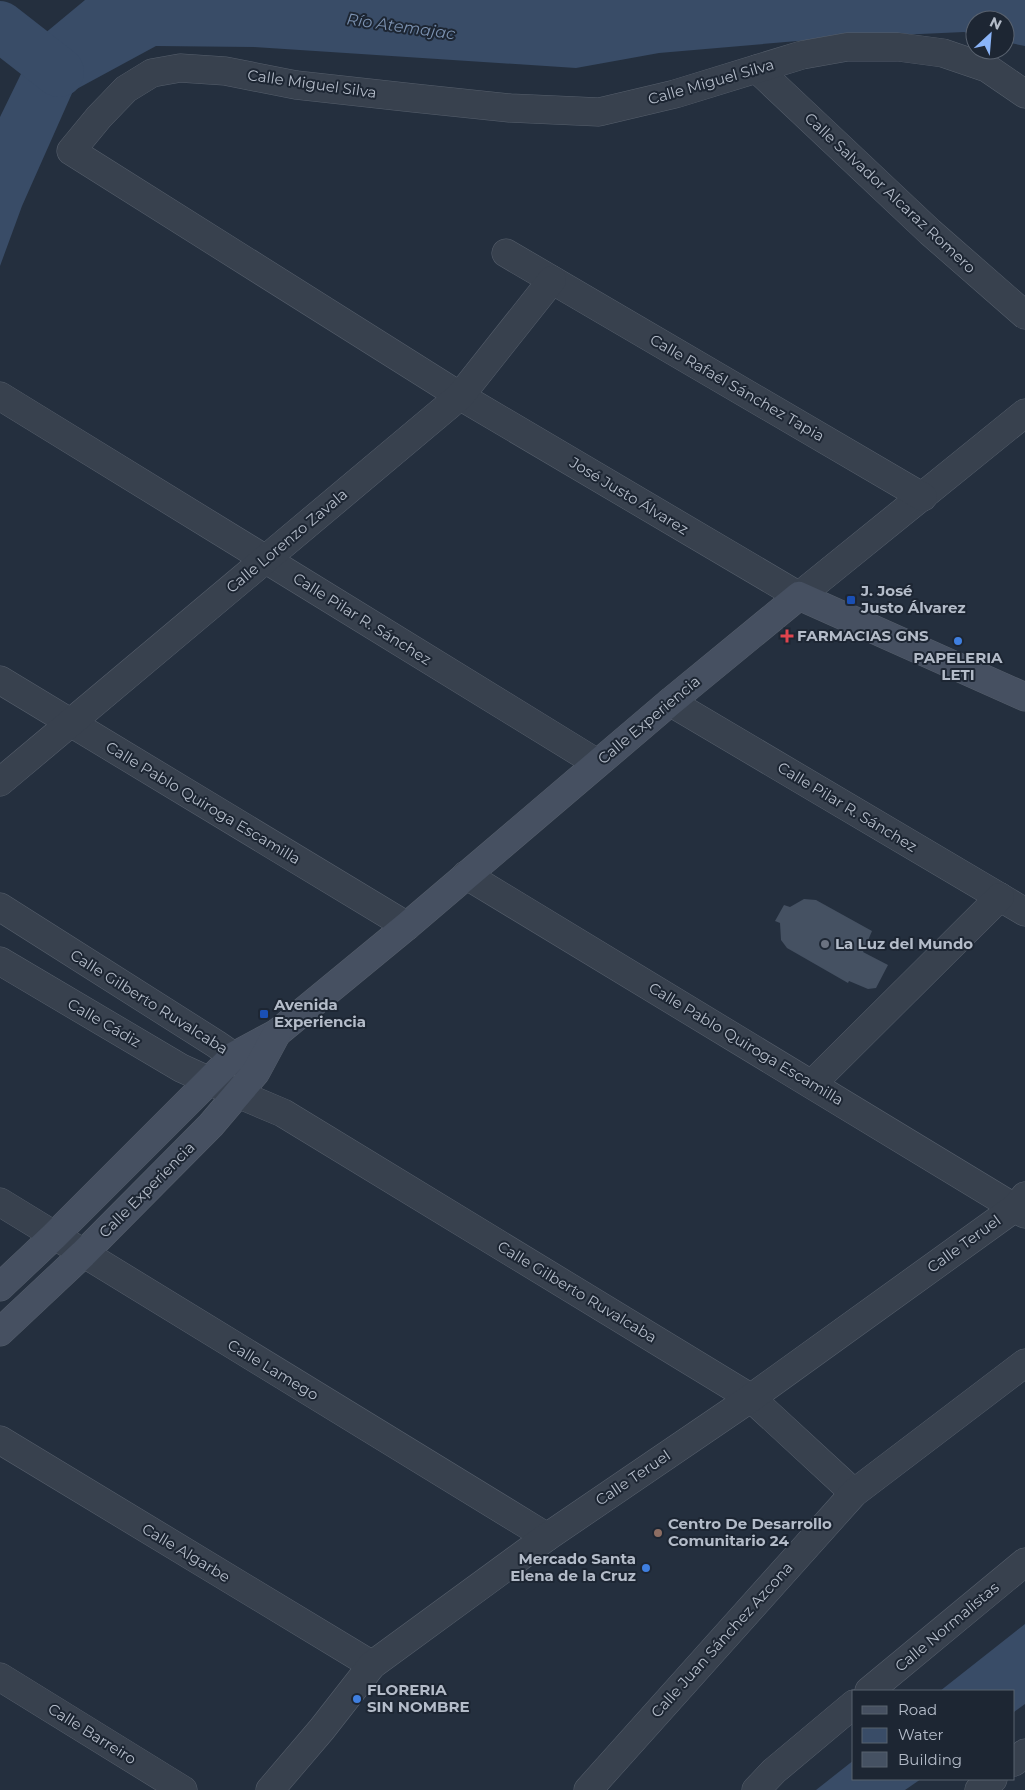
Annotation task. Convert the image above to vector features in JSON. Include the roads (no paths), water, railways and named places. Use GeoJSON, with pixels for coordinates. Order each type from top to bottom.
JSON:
{"type":"FeatureCollection","features":[{"type":"Feature","properties":{"kind":"street","name":"Calle Miguel Silva"},"geometry":{"type":"LineString","coordinates":[[460,396],[71,151],[99,117],[126,89],[152,73],[180,68],[225,71],[296,85],[414,98],[510,108],[599,112],[675,94],[802,55],[847,47],[898,47],[943,53],[987,68],[1025,94]]}},
{"type":"Feature","properties":{"kind":"street","name":"Calle Salvador Alcaraz Romero"},"geometry":{"type":"LineString","coordinates":[[757,69],[930,232],[1025,315]]}},
{"type":"Feature","properties":{"kind":"street","name":"Calle Rafaél Sánchez Tapia"},"geometry":{"type":"LineString","coordinates":[[506,253],[922,497]]}},
{"type":"Feature","properties":{"kind":"street","name":"Calle Lorenzo Zavala"},"geometry":{"type":"LineString","coordinates":[[0,782],[460,396],[552,280]]}},
{"type":"Feature","properties":{"kind":"street","name":"Calle Pilar R. Sánchez"},"geometry":{"type":"LineString","coordinates":[[0,396],[597,763]]}},
{"type":"Feature","properties":{"kind":"street","name":"José Justo Álvarez"},"geometry":{"type":"LineString","coordinates":[[460,396],[799,596]]}},
{"type":"Feature","properties":{"kind":"street","name":"Calle Experiencia"},"geometry":{"type":"LineString","coordinates":[[0,1287],[54,1236],[234,1056],[277,1032],[406,926],[670,702],[1025,413]]}},
{"type":"Feature","properties":{"kind":"street"},"geometry":{"type":"LineString","coordinates":[[799,596],[1025,697]]}},
{"type":"Feature","properties":{"kind":"street","name":"Calle Pablo Quiroga Escamilla"},"geometry":{"type":"LineString","coordinates":[[0,680],[406,926]]}},
{"type":"Feature","properties":{"kind":"street","name":"Calle Pilar R. Sánchez"},"geometry":{"type":"LineString","coordinates":[[670,702],[1025,912]]}},
{"type":"Feature","properties":{"kind":"street","name":"Calle Pablo Quiroga Escamilla"},"geometry":{"type":"LineString","coordinates":[[466,875],[812,1084],[1022,1206]]}},
{"type":"Feature","properties":{"kind":"street"},"geometry":{"type":"LineString","coordinates":[[812,1084],[1000,897]]}},
{"type":"Feature","properties":{"kind":"street","name":"Calle Gilberto Ruvalcaba"},"geometry":{"type":"LineString","coordinates":[[0,907],[234,1056],[256,1072],[283,1113]]}},
{"type":"Feature","properties":{"kind":"street","name":"Calle Cádiz"},"geometry":{"type":"LineString","coordinates":[[0,961],[181,1068],[238,1094]]}},
{"type":"Feature","properties":{"kind":"street","name":"Calle Experiencia"},"geometry":{"type":"LineString","coordinates":[[0,1332],[84,1254],[211,1125],[256,1072],[277,1032]]}},
{"type":"Feature","properties":{"kind":"street","name":"Calle Gilberto Ruvalcaba"},"geometry":{"type":"LineString","coordinates":[[238,1094],[283,1113],[751,1398],[854,1493]]}},
{"type":"Feature","properties":{"kind":"street","name":"Calle Lamego"},"geometry":{"type":"LineString","coordinates":[[0,1202],[547,1537]]}},
{"type":"Feature","properties":{"kind":"street","name":"Calle Teruel"},"geometry":{"type":"LineString","coordinates":[[270,1790],[322,1729],[372,1665],[547,1537],[751,1398],[1022,1206]]}},
{"type":"Feature","properties":{"kind":"street","name":"Calle Juan Sánchez Azcona"},"geometry":{"type":"LineString","coordinates":[[588,1790],[854,1493],[1025,1363]]}},
{"type":"Feature","properties":{"kind":"street","name":"Calle Algarbe"},"geometry":{"type":"LineString","coordinates":[[0,1440],[372,1665]]}},
{"type":"Feature","properties":{"kind":"street","name":"Calle Normalistas"},"geometry":{"type":"LineString","coordinates":[[870,1690],[1025,1562]]}},
{"type":"Feature","properties":{"kind":"street","name":"Calle Barreiro"},"geometry":{"type":"LineString","coordinates":[[0,1677],[183,1790]]}},
{"type":"Feature","properties":{"kind":"street"},"geometry":{"type":"LineString","coordinates":[[756,1790],[774,1771],[852,1706]]}},
{"type":"Feature","properties":{"kind":"street"},"geometry":{"type":"LineString","coordinates":[[1015,1761],[1025,1753]]}},
{"type":"Feature","properties":{"kind":"street"},"geometry":{"type":"LineString","coordinates":[[979,1790],[992,1780]]}},
{"type":"Feature","properties":{"kind":"water","name":"Río Atemajac"},"geometry":{"type":"Polygon","coordinates":[[[85,0],[1025,0],[1025,46],[1015,44],[1015,10],[965,10],[965,32],[833,38],[659,53],[576,68],[254,47],[156,46],[73,91],[22,206],[0,266],[0,117],[38,39],[85,0]]]}},
{"type":"Feature","properties":{"kind":"water"},"geometry":{"type":"Polygon","coordinates":[[[1025,1624],[1025,1704],[1015,1711],[1015,1690],[941,1690],[1025,1624]]]}},
{"type":"Feature","properties":{"kind":"water"},"geometry":{"type":"Polygon","coordinates":[[[852,1762],[852,1780],[920,1780],[905,1790],[816,1790],[852,1762]]]}},
{"type":"Feature","properties":{"kind":"waterway"},"geometry":{"type":"LineString","coordinates":[[0,26],[59,72]]}},
{"type":"Feature","properties":{"kind":"place","name":"J. José Justo Álvarez"},"geometry":{"type":"Point","coordinates":[851,600]}},
{"type":"Feature","properties":{"kind":"place","name":"FARMACIAS GNS"},"geometry":{"type":"Point","coordinates":[787,636]}},
{"type":"Feature","properties":{"kind":"place","name":"PAPELERIA LETI"},"geometry":{"type":"Point","coordinates":[958,641]}},
{"type":"Feature","properties":{"kind":"place","name":"La Luz del Mundo"},"geometry":{"type":"Point","coordinates":[825,944]}},
{"type":"Feature","properties":{"kind":"place","name":"Avenida Experiencia"},"geometry":{"type":"Point","coordinates":[264,1014]}},
{"type":"Feature","properties":{"kind":"place","name":"Centro De Desarrollo Comunitario 24"},"geometry":{"type":"Point","coordinates":[658,1533]}},
{"type":"Feature","properties":{"kind":"place","name":"Mercado Santa Elena de la Cruz"},"geometry":{"type":"Point","coordinates":[646,1568]}},
{"type":"Feature","properties":{"kind":"place","name":"FLORERIA SIN NOMBRE"},"geometry":{"type":"Point","coordinates":[357,1699]}}]}
